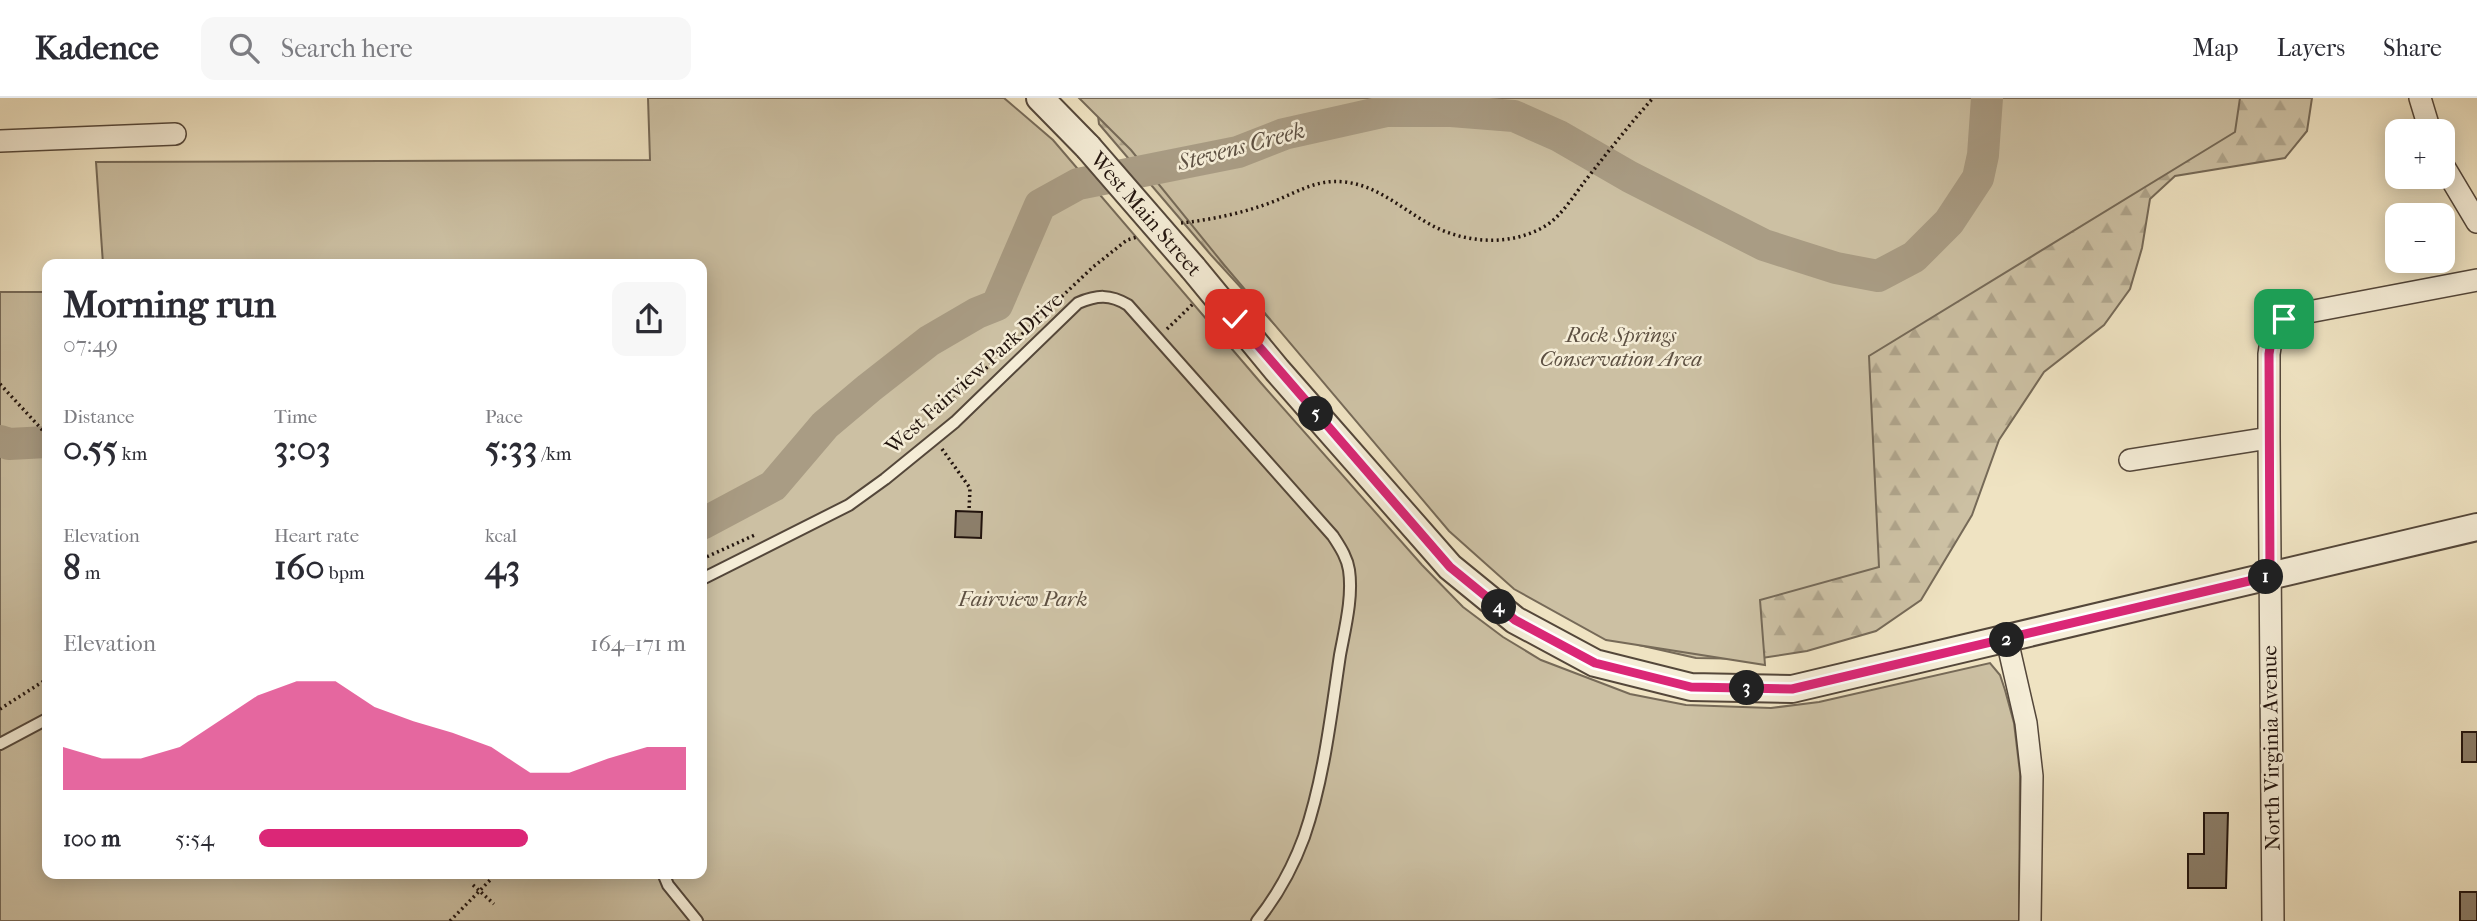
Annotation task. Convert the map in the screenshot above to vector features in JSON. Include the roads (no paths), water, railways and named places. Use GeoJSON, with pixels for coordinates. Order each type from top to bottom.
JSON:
{"type":"FeatureCollection","features":[{"type":"Feature","properties":{"kind":"street","name":"West Main Street"},"geometry":{"type":"LineString","coordinates":[[1040,98],[1088,147],[1450,567],[1515,620],[1595,663],[1691,687],[1792,689],[2477,527]]}},
{"type":"Feature","properties":{"kind":"street"},"geometry":{"type":"LineString","coordinates":[[2420,98],[2426,119]]}},
{"type":"Feature","properties":{"kind":"street"},"geometry":{"type":"LineString","coordinates":[[0,141],[175,134]]}},
{"type":"Feature","properties":{"kind":"street"},"geometry":{"type":"LineString","coordinates":[[2455,185],[2477,222]]}},
{"type":"Feature","properties":{"kind":"street","name":"North Virginia Avenue"},"geometry":{"type":"LineString","coordinates":[[2273,921],[2269,354],[2273,328],[2284,319],[2298,314],[2477,280]]}},
{"type":"Feature","properties":{"kind":"street"},"geometry":{"type":"LineString","coordinates":[[2130,460],[2269,438]]}},
{"type":"Feature","properties":{"kind":"street"},"geometry":{"type":"LineString","coordinates":[[2007,640],[2026,723],[2032,776],[2030,921]]}},
{"type":"Feature","properties":{"kind":"lane","name":"West Fairview Park Drive"},"geometry":{"type":"LineString","coordinates":[[707,576],[849,505],[934,439],[1022,359],[1078,303],[1105,296],[1128,305],[1333,536],[1343,552],[1349,570],[1346,617],[1332,711],[1304,836],[1287,877],[1257,921]]}},
{"type":"Feature","properties":{"kind":"lane"},"geometry":{"type":"LineString","coordinates":[[0,744],[42,722]]}},
{"type":"Feature","properties":{"kind":"lane"},"geometry":{"type":"LineString","coordinates":[[666,879],[698,921]]}},
{"type":"Feature","properties":{"kind":"waterway","name":"Stevens Creek"},"geometry":{"type":"LineString","coordinates":[[707,521],[773,486],[825,425],[929,341],[977,313],[997,305],[1040,205],[1078,184],[1238,152],[1284,134],[1387,111],[1451,111],[1514,116],[1559,136],[1630,177],[1764,245],[1836,268],[1878,276],[1914,257],[1949,222],[1978,178],[1983,155],[1987,98]]}},
{"type":"Feature","properties":{"kind":"waterway","name":"Stevens Creek"},"geometry":{"type":"LineString","coordinates":[[0,441],[9,444],[42,442]]}},
{"type":"Feature","properties":{"kind":"park label","name":"Rock Springs Conservation Area"},"geometry":{"type":"Point","coordinates":[1621,347]}},
{"type":"Feature","properties":{"kind":"park label","name":"Fairview Park"},"geometry":{"type":"Point","coordinates":[1023,599]}}]}
